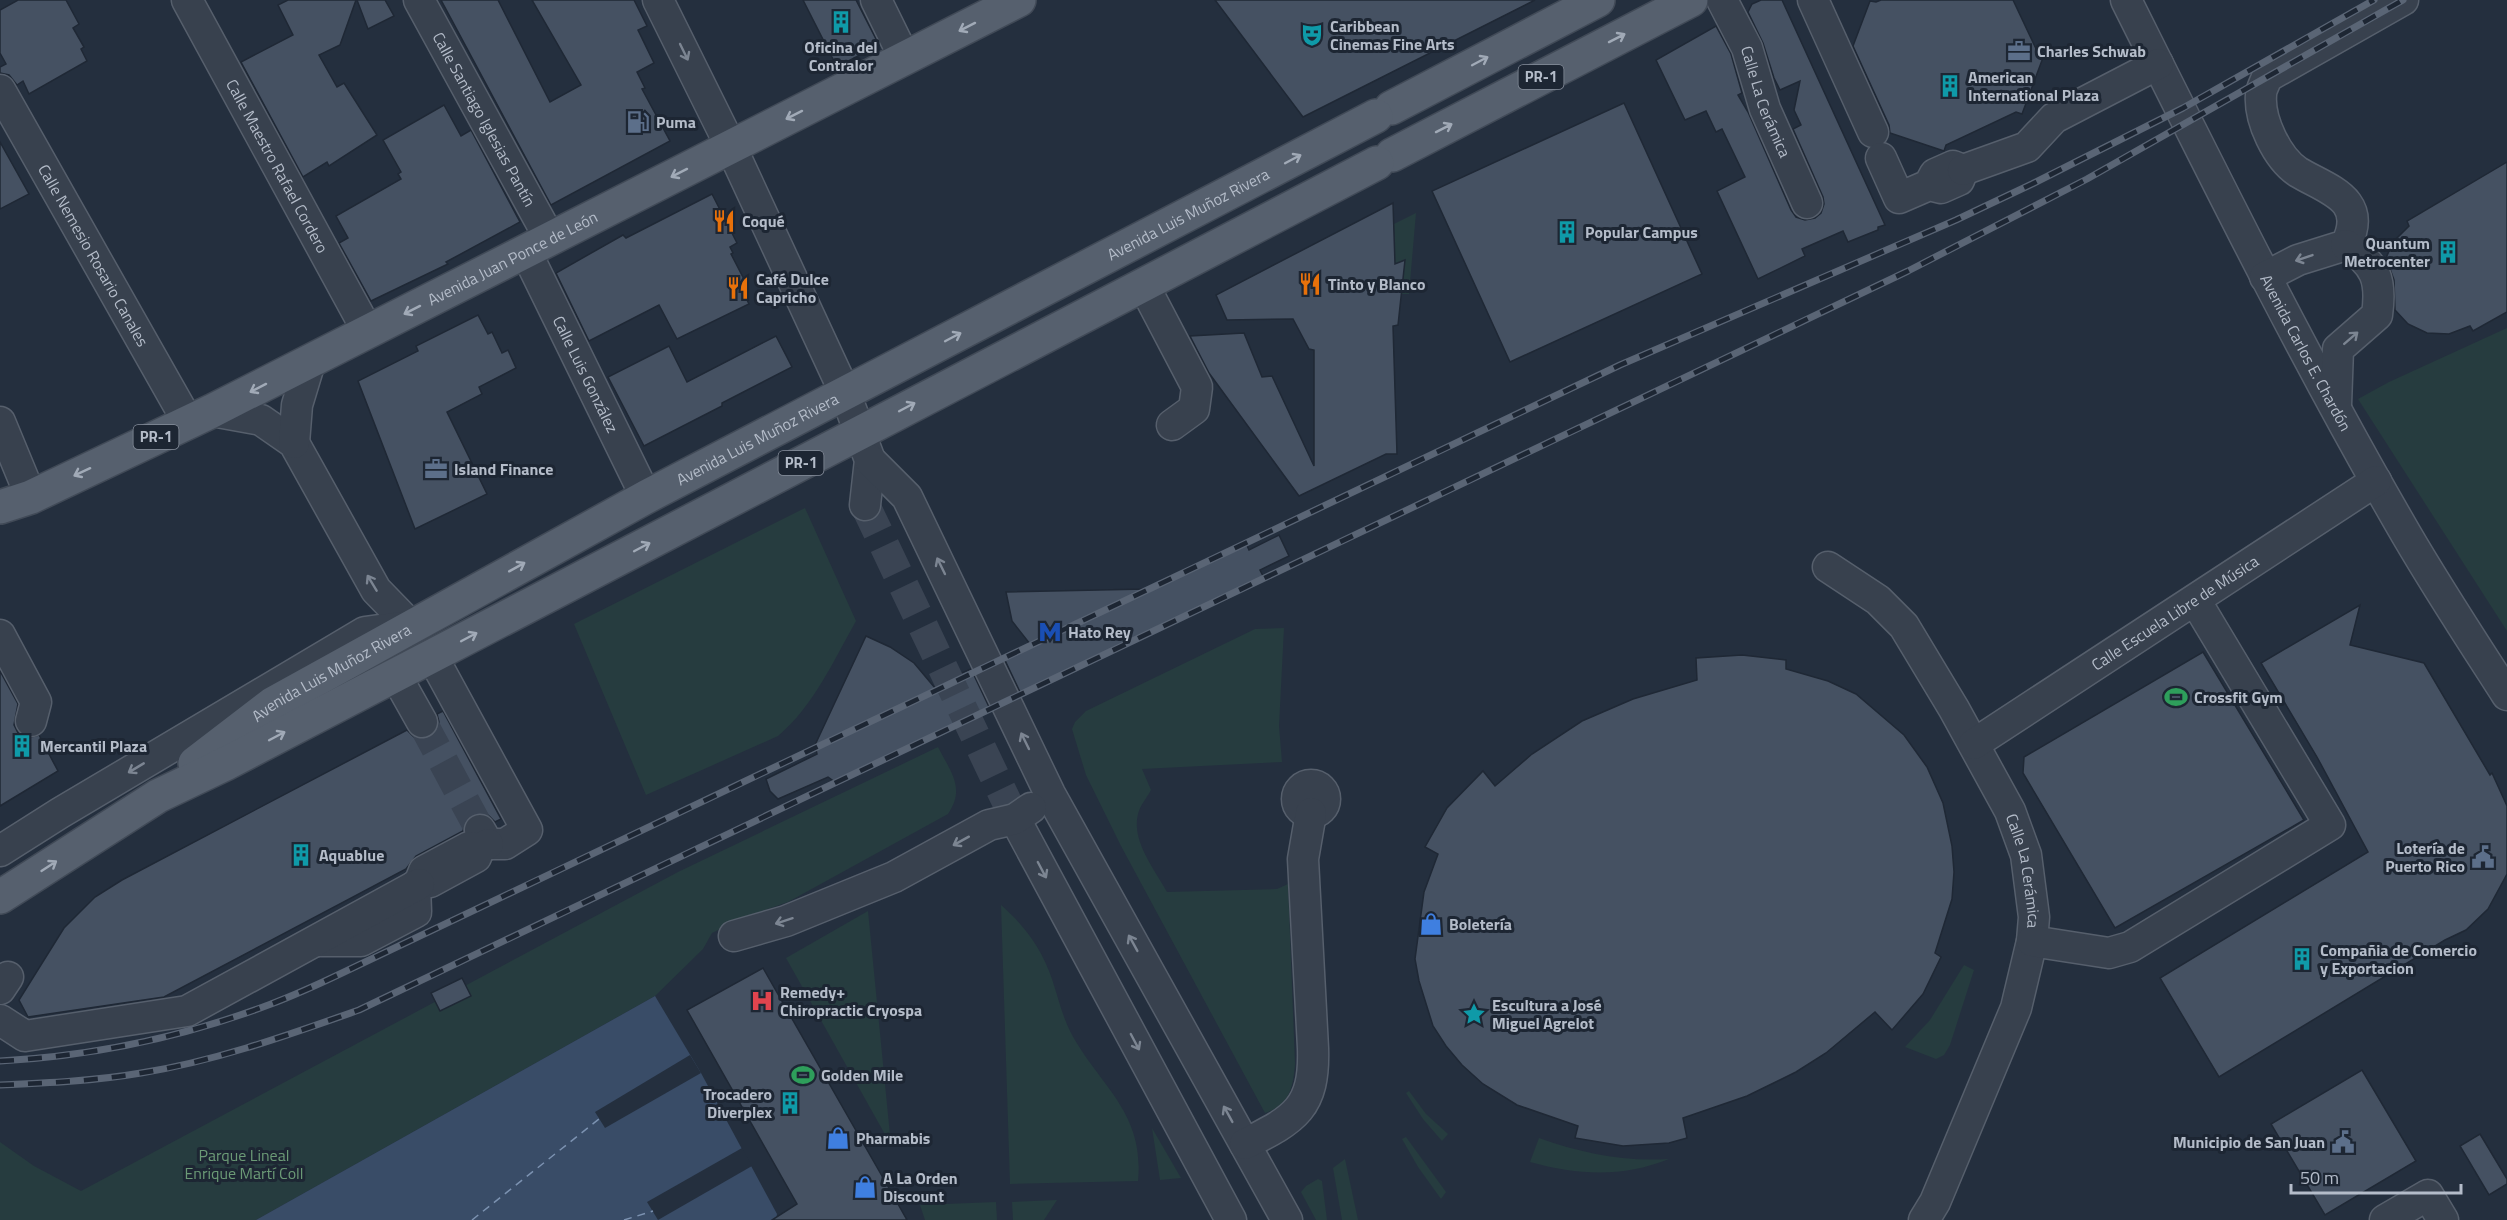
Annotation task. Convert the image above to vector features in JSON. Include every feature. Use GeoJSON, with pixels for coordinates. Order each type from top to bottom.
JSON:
{"type":"FeatureCollection","features":[{"type":"Feature","properties":{"kind":"main road","name":"Avenida Juan Ponce de León"},"geometry":{"type":"LineString","coordinates":[[0,507],[31,497],[200,417],[1020,0]]}},
{"type":"Feature","properties":{"kind":"main road","name":"Avenida Luis Muñoz Rivera"},"geometry":{"type":"LineString","coordinates":[[0,897],[158,796],[215,746],[272,704],[646,497],[1598,0]]}},
{"type":"Feature","properties":{"kind":"main road","name":"Avenida Luis Muñoz Rivera"},"geometry":{"type":"LineString","coordinates":[[215,746],[395,674],[865,446],[1143,284],[1691,0]]}},
{"type":"Feature","properties":{"kind":"street","name":"Calle Maestro Rafael Cordero"},"geometry":{"type":"LineString","coordinates":[[187,0],[368,332]]}},
{"type":"Feature","properties":{"kind":"street","name":"Calle Santiago Iglesias Pantín"},"geometry":{"type":"LineString","coordinates":[[419,0],[538,245]]}},
{"type":"Feature","properties":{"kind":"street"},"geometry":{"type":"LineString","coordinates":[[658,0],[731,147],[845,393],[865,446],[908,497],[1050,794],[1287,1220]]}},
{"type":"Feature","properties":{"kind":"street"},"geometry":{"type":"LineString","coordinates":[[876,0],[905,59]]}},
{"type":"Feature","properties":{"kind":"street","name":"Calle La Cerámica"},"geometry":{"type":"LineString","coordinates":[[1722,0],[1747,48],[1765,109],[1807,203]]}},
{"type":"Feature","properties":{"kind":"street"},"geometry":{"type":"LineString","coordinates":[[1813,0],[1899,198],[1929,185],[1941,188],[1959,180],[1964,170],[2026,147],[2054,118],[2158,64]]}},
{"type":"Feature","properties":{"kind":"street","name":"Avenida Carlos E. Chardón"},"geometry":{"type":"LineString","coordinates":[[2126,0],[2265,277],[2336,409],[2416,551],[2507,695]]}},
{"type":"Feature","properties":{"kind":"street"},"geometry":{"type":"LineString","coordinates":[[2265,277],[2298,260],[2346,245],[2351,234],[2352,216],[2345,199],[2330,187],[2298,171],[2286,161],[2270,136],[2262,111],[2260,93],[2267,77],[2403,0]]}},
{"type":"Feature","properties":{"kind":"street","name":"Calle Nemesio Rosario Canales"},"geometry":{"type":"LineString","coordinates":[[0,90],[200,417]]}},
{"type":"Feature","properties":{"kind":"street","name":"Calle Luis González"},"geometry":{"type":"LineString","coordinates":[[538,245],[646,497]]}},
{"type":"Feature","properties":{"kind":"street"},"geometry":{"type":"LineString","coordinates":[[2336,409],[2338,349],[2377,315],[2380,291],[2369,262],[2346,245]]}},
{"type":"Feature","properties":{"kind":"street"},"geometry":{"type":"LineString","coordinates":[[1143,284],[1197,387],[1194,409],[1172,425]]}},
{"type":"Feature","properties":{"kind":"street"},"geometry":{"type":"LineString","coordinates":[[294,443],[297,405],[310,362]]}},
{"type":"Feature","properties":{"kind":"street"},"geometry":{"type":"LineString","coordinates":[[200,417],[261,420],[294,443],[376,590],[411,626]]}},
{"type":"Feature","properties":{"kind":"street"},"geometry":{"type":"LineString","coordinates":[[0,422],[31,497]]}},
{"type":"Feature","properties":{"kind":"street"},"geometry":{"type":"LineString","coordinates":[[865,446],[865,505]]}},
{"type":"Feature","properties":{"kind":"street","name":"Calle Escuela Libre de Música"},"geometry":{"type":"LineString","coordinates":[[1974,744],[2376,481]]}},
{"type":"Feature","properties":{"kind":"street","name":"Calle La Cerámica"},"geometry":{"type":"LineString","coordinates":[[1828,567],[1878,600],[1904,626],[1974,744],[2010,811],[2026,855],[2034,917],[2032,941],[2016,1008],[1935,1202],[1924,1220]]}},
{"type":"Feature","properties":{"kind":"street"},"geometry":{"type":"LineString","coordinates":[[2032,941],[2109,952],[2130,947],[2330,825],[2195,600]]}},
{"type":"Feature","properties":{"kind":"street"},"geometry":{"type":"LineString","coordinates":[[0,635],[36,702],[32,721]]}},
{"type":"Feature","properties":{"kind":"street"},"geometry":{"type":"LineString","coordinates":[[417,885],[424,871],[470,847],[483,842],[505,844],[527,830],[432,656]]}},
{"type":"Feature","properties":{"kind":"street"},"geometry":{"type":"LineString","coordinates":[[395,674],[422,722]]}},
{"type":"Feature","properties":{"kind":"street"},"geometry":{"type":"LineString","coordinates":[[0,851],[215,746]]}},
{"type":"Feature","properties":{"kind":"street"},"geometry":{"type":"LineString","coordinates":[[734,936],[786,921],[894,877],[989,825],[1015,819],[1050,794]]}},
{"type":"Feature","properties":{"kind":"street"},"geometry":{"type":"LineString","coordinates":[[1245,1144],[1285,1122],[1299,1110],[1311,1090],[1313,1048],[1303,859],[1311,813]]}},
{"type":"Feature","properties":{"kind":"street"},"geometry":{"type":"LineString","coordinates":[[1015,819],[1231,1220]]}},
{"type":"Feature","properties":{"kind":"street"},"geometry":{"type":"LineString","coordinates":[[0,1020],[25,1036],[187,1011],[417,885],[430,882],[476,857],[483,842]]}},
{"type":"Feature","properties":{"kind":"street"},"geometry":{"type":"LineString","coordinates":[[2385,1220],[2428,1195],[2443,1220]]}},
{"type":"Feature","properties":{"kind":"green space"},"geometry":{"type":"Polygon","coordinates":[[[1416,213],[1409,294],[1401,294],[1395,264],[1394,224],[1416,213]]]}},
{"type":"Feature","properties":{"kind":"green space"},"geometry":{"type":"Polygon","coordinates":[[[2507,328],[2507,631],[2358,399],[2389,382],[2507,328]]]}},
{"type":"Feature","properties":{"kind":"green space"},"geometry":{"type":"Polygon","coordinates":[[[805,508],[856,621],[831,667],[802,711],[778,736],[646,795],[574,624],[805,508]]]}},
{"type":"Feature","properties":{"kind":"green space"},"geometry":{"type":"Polygon","coordinates":[[[1284,628],[1279,726],[1282,762],[1142,769],[1151,790],[1139,811],[1137,824],[1145,855],[1167,892],[1277,889],[1288,884],[1295,1064],[1289,1094],[1280,1105],[1265,1113],[1121,846],[1086,775],[1072,729],[1075,722],[1086,711],[1255,629],[1284,628]]]}},
{"type":"Feature","properties":{"kind":"green space","name":"Parque Lineal Enrique Martí Coll"},"geometry":{"type":"Polygon","coordinates":[[[938,747],[951,772],[956,788],[956,796],[948,814],[788,902],[747,916],[712,933],[703,949],[655,996],[256,1220],[0,1220],[0,1142],[34,1166],[81,1191],[678,872],[938,747]]]}},
{"type":"Feature","properties":{"kind":"green space"},"geometry":{"type":"Polygon","coordinates":[[[1001,905],[1018,921],[1038,948],[1048,968],[1070,1031],[1127,1117],[1138,1157],[1138,1181],[1010,1184],[1001,905]]]}},
{"type":"Feature","properties":{"kind":"green space"},"geometry":{"type":"Polygon","coordinates":[[[868,911],[891,1145],[786,958],[868,911]]]}},
{"type":"Feature","properties":{"kind":"green space"},"geometry":{"type":"Polygon","coordinates":[[[1964,965],[1974,970],[1950,1045],[1944,1055],[1936,1059],[1905,1047],[1930,1020],[1964,965]]]}},
{"type":"Feature","properties":{"kind":"green space"},"geometry":{"type":"Polygon","coordinates":[[[1409,1091],[1426,1114],[1448,1134],[1442,1141],[1423,1119],[1406,1093],[1409,1091]]]}},
{"type":"Feature","properties":{"kind":"green space"},"geometry":{"type":"Polygon","coordinates":[[[1152,1128],[1181,1178],[1160,1180],[1152,1128]]]}},
{"type":"Feature","properties":{"kind":"green space"},"geometry":{"type":"Polygon","coordinates":[[[1406,1137],[1446,1192],[1441,1199],[1418,1167],[1402,1139],[1406,1137]]]}},
{"type":"Feature","properties":{"kind":"green space"},"geometry":{"type":"Polygon","coordinates":[[[1539,1138],[1571,1148],[1619,1158],[1669,1159],[1617,1172],[1565,1170],[1530,1162],[1539,1138]]]}},
{"type":"Feature","properties":{"kind":"green space"},"geometry":{"type":"Polygon","coordinates":[[[1345,1159],[1358,1220],[1342,1220],[1333,1168],[1345,1159]]]}},
{"type":"Feature","properties":{"kind":"green space"},"geometry":{"type":"Polygon","coordinates":[[[1318,1179],[1322,1181],[1327,1220],[1316,1220],[1301,1192],[1318,1179]]]}},
{"type":"Feature","properties":{"kind":"green space"},"geometry":{"type":"Polygon","coordinates":[[[1057,1200],[1044,1220],[1013,1220],[1012,1202],[1057,1200]]]}},
{"type":"Feature","properties":{"kind":"green space"},"geometry":{"type":"Polygon","coordinates":[[[996,1202],[997,1220],[925,1220],[920,1205],[996,1202]]]}},
{"type":"Feature","properties":{"kind":"water"},"geometry":{"type":"Polygon","coordinates":[[[655,996],[701,1073],[777,1214],[776,1220],[256,1220],[655,996]]]}},
{"type":"Feature","properties":{"kind":"pier"},"geometry":{"type":"Polygon","coordinates":[[[690,1055],[701,1073],[605,1128],[595,1112],[690,1055]]]}},
{"type":"Feature","properties":{"kind":"pier"},"geometry":{"type":"Polygon","coordinates":[[[742,1148],[752,1166],[658,1220],[647,1202],[742,1148]]]}},
{"type":"Feature","properties":{"kind":"building"},"geometry":{"type":"Polygon","coordinates":[[[18,0],[66,0],[79,24],[73,28],[84,47],[81,49],[87,61],[29,94],[23,81],[17,85],[9,75],[0,73],[0,67],[6,64],[0,53],[0,10],[18,0]]]}},
{"type":"Feature","properties":{"kind":"building"},"geometry":{"type":"Polygon","coordinates":[[[288,0],[356,0],[340,45],[319,55],[337,87],[344,83],[377,135],[329,166],[327,162],[303,177],[241,62],[293,35],[278,5],[288,0]]]}},
{"type":"Feature","properties":{"kind":"building"},"geometry":{"type":"Polygon","coordinates":[[[357,0],[385,0],[394,16],[368,29],[357,0]]]}},
{"type":"Feature","properties":{"kind":"building"},"geometry":{"type":"Polygon","coordinates":[[[441,0],[498,0],[550,102],[581,85],[532,0],[634,0],[647,26],[638,30],[654,63],[637,72],[645,88],[642,89],[670,141],[551,205],[441,0]]]}},
{"type":"Feature","properties":{"kind":"building","name":"Oficina del Contralor"},"geometry":{"type":"Polygon","coordinates":[[[803,0],[856,0],[879,45],[837,67],[803,0]]]}},
{"type":"Feature","properties":{"kind":"building","name":"Caribbean Cinemas Fine Arts"},"geometry":{"type":"Polygon","coordinates":[[[1215,0],[1535,0],[1303,117],[1215,0]]]}},
{"type":"Feature","properties":{"kind":"building"},"geometry":{"type":"Polygon","coordinates":[[[1761,0],[1782,0],[1885,225],[1848,242],[1843,231],[1802,249],[1805,256],[1758,279],[1717,191],[1745,177],[1722,129],[1716,132],[1706,111],[1685,120],[1656,60],[1716,26],[1731,54],[1742,93],[1738,95],[1748,112],[1791,210],[1796,217],[1805,220],[1815,218],[1821,213],[1824,204],[1823,197],[1793,129],[1801,125],[1794,110],[1800,81],[1780,90],[1774,78],[1763,43],[1748,12],[1752,4],[1761,0]]]}},
{"type":"Feature","properties":{"kind":"building","name":"American International Plaza"},"geometry":{"type":"Polygon","coordinates":[[[2013,0],[2038,53],[2044,55],[2022,114],[2016,112],[1946,145],[1944,151],[1890,133],[1889,125],[1853,46],[1870,1],[2013,0]]]}},
{"type":"Feature","properties":{"kind":"building","name":"Popular Campus"},"geometry":{"type":"Polygon","coordinates":[[[1624,103],[1702,274],[1510,362],[1432,191],[1624,103]]]}},
{"type":"Feature","properties":{"kind":"building"},"geometry":{"type":"Polygon","coordinates":[[[444,105],[461,136],[471,130],[520,222],[446,262],[448,264],[371,301],[339,243],[348,238],[336,216],[401,179],[398,174],[401,172],[383,140],[444,105]]]}},
{"type":"Feature","properties":{"kind":"building"},"geometry":{"type":"Polygon","coordinates":[[[0,142],[29,194],[0,209],[0,142]]]}},
{"type":"Feature","properties":{"kind":"building","name":"Quantum Metrocenter"},"geometry":{"type":"Polygon","coordinates":[[[2507,162],[2507,312],[2473,331],[2470,326],[2449,334],[2427,333],[2408,324],[2395,310],[2394,280],[2386,258],[2393,242],[2409,226],[2407,221],[2507,162]]]}},
{"type":"Feature","properties":{"kind":"building"},"geometry":{"type":"Polygon","coordinates":[[[712,194],[737,243],[730,247],[733,253],[731,254],[748,287],[742,290],[749,304],[677,339],[659,305],[589,341],[556,273],[623,235],[626,238],[712,194]]]}},
{"type":"Feature","properties":{"kind":"building"},"geometry":{"type":"Polygon","coordinates":[[[1393,203],[1395,264],[1405,260],[1398,325],[1393,326],[1397,454],[1386,454],[1299,496],[1209,373],[1190,336],[1244,333],[1262,377],[1272,376],[1314,466],[1314,350],[1309,349],[1293,319],[1227,320],[1216,295],[1393,203]]]}},
{"type":"Feature","properties":{"kind":"building"},"geometry":{"type":"Polygon","coordinates":[[[478,315],[488,334],[492,332],[502,353],[508,350],[516,368],[479,387],[482,394],[447,412],[487,494],[415,529],[358,381],[418,351],[416,346],[478,315]]]}},
{"type":"Feature","properties":{"kind":"building"},"geometry":{"type":"Polygon","coordinates":[[[776,336],[792,367],[644,446],[608,377],[669,346],[687,382],[776,336]]]}},
{"type":"Feature","properties":{"kind":"building"},"geometry":{"type":"Polygon","coordinates":[[[1279,535],[1289,556],[1260,570],[1264,578],[1021,694],[1003,656],[1030,644],[1012,621],[1006,592],[1147,589],[1245,541],[1249,550],[1279,535]]]}},
{"type":"Feature","properties":{"kind":"building"},"geometry":{"type":"Polygon","coordinates":[[[2360,605],[2350,645],[2424,663],[2490,775],[2492,773],[2507,806],[2507,874],[2488,909],[2466,930],[2445,940],[2219,1077],[2160,978],[2368,852],[2317,757],[2261,663],[2360,605]]]}},
{"type":"Feature","properties":{"kind":"building"},"geometry":{"type":"Polygon","coordinates":[[[866,636],[890,647],[914,663],[935,688],[948,679],[971,669],[990,709],[835,782],[828,777],[778,799],[770,791],[766,779],[817,754],[815,745],[866,636]]]}},
{"type":"Feature","properties":{"kind":"building"},"geometry":{"type":"Polygon","coordinates":[[[2203,652],[2304,820],[2115,928],[2023,773],[2024,757],[2203,652]]]}},
{"type":"Feature","properties":{"kind":"building"},"geometry":{"type":"Polygon","coordinates":[[[1742,655],[1786,660],[1786,669],[1828,681],[1856,694],[1904,735],[1927,767],[1943,803],[1952,846],[1954,872],[1952,899],[1935,953],[1941,957],[1923,994],[1892,1030],[1875,1012],[1826,1053],[1796,1072],[1747,1096],[1683,1118],[1687,1138],[1669,1143],[1623,1146],[1575,1138],[1578,1126],[1517,1105],[1483,1084],[1462,1065],[1433,1026],[1419,981],[1415,959],[1424,892],[1438,854],[1425,847],[1447,808],[1483,771],[1495,786],[1532,754],[1582,721],[1633,699],[1697,680],[1696,658],[1742,655]]]}},
{"type":"Feature","properties":{"kind":"building","name":"Mercantil Plaza"},"geometry":{"type":"Polygon","coordinates":[[[0,671],[18,704],[14,725],[18,733],[27,738],[39,735],[58,771],[0,806],[0,671]]]}},
{"type":"Feature","properties":{"kind":"building","name":"Aquablue"},"geometry":{"type":"Polygon","coordinates":[[[443,711],[501,819],[495,822],[488,815],[479,813],[472,815],[465,822],[463,831],[416,856],[406,869],[164,997],[28,1017],[19,1000],[64,928],[95,897],[122,880],[407,730],[414,737],[422,739],[430,737],[437,730],[439,722],[437,714],[443,711]]]}},
{"type":"Feature","properties":{"kind":"building","name":"Trocadero Diverplex"},"geometry":{"type":"Polygon","coordinates":[[[763,968],[907,1220],[772,1220],[797,1204],[687,1010],[763,968]]]}},
{"type":"Feature","properties":{"kind":"building"},"geometry":{"type":"Polygon","coordinates":[[[462,978],[471,996],[440,1011],[431,993],[462,978]]]}},
{"type":"Feature","properties":{"kind":"building","name":"Municipio de San Juan"},"geometry":{"type":"Polygon","coordinates":[[[2362,1070],[2416,1161],[2325,1215],[2271,1124],[2362,1070]]]}},
{"type":"Feature","properties":{"kind":"building"},"geometry":{"type":"Polygon","coordinates":[[[2480,1134],[2507,1179],[2507,1184],[2489,1195],[2460,1146],[2480,1134]]]}},
{"type":"Feature","properties":{"kind":"ferry route"},"geometry":{"type":"LineString","coordinates":[[472,1220],[599,1119]]}},
{"type":"Feature","properties":{"kind":"ferry route"},"geometry":{"type":"LineString","coordinates":[[624,1220],[653,1211]]}},
{"type":"Feature","properties":{"kind":"tunnel"},"geometry":{"type":"LineString","coordinates":[[865,505],[1015,819]]}},
{"type":"Feature","properties":{"kind":"tunnel"},"geometry":{"type":"LineString","coordinates":[[422,722],[480,830]]}},
{"type":"Feature","properties":{"kind":"railway"},"geometry":{"type":"LineString","coordinates":[[0,1061],[69,1055],[138,1043],[238,1016],[307,989],[1620,365],[1956,220],[2032,184],[2183,108],[2374,0]]}},
{"type":"Feature","properties":{"kind":"railway"},"geometry":{"type":"LineString","coordinates":[[0,1085],[88,1080],[169,1068],[252,1046],[359,1010],[1908,271],[2087,179],[2403,0]]}},
{"type":"Feature","properties":{"kind":"place","name":"Oficina del Contralor"},"geometry":{"type":"Point","coordinates":[841,22]}},
{"type":"Feature","properties":{"kind":"place","name":"Caribbean Cinemas Fine Arts"},"geometry":{"type":"Point","coordinates":[1312,35]}},
{"type":"Feature","properties":{"kind":"place","name":"Charles Schwab"},"geometry":{"type":"Point","coordinates":[2019,51]}},
{"type":"Feature","properties":{"kind":"place","name":"American International Plaza"},"geometry":{"type":"Point","coordinates":[1950,86]}},
{"type":"Feature","properties":{"kind":"place","name":"Puma"},"geometry":{"type":"Point","coordinates":[638,122]}},
{"type":"Feature","properties":{"kind":"place","name":"Coqué"},"geometry":{"type":"Point","coordinates":[724,221]}},
{"type":"Feature","properties":{"kind":"place","name":"Popular Campus"},"geometry":{"type":"Point","coordinates":[1567,232]}},
{"type":"Feature","properties":{"kind":"place","name":"Quantum Metrocenter"},"geometry":{"type":"Point","coordinates":[2448,252]}},
{"type":"Feature","properties":{"kind":"place","name":"Tinto y Blanco"},"geometry":{"type":"Point","coordinates":[1310,284]}},
{"type":"Feature","properties":{"kind":"place","name":"Café Dulce Capricho"},"geometry":{"type":"Point","coordinates":[738,288]}},
{"type":"Feature","properties":{"kind":"place","name":"Island Finance"},"geometry":{"type":"Point","coordinates":[436,469]}},
{"type":"Feature","properties":{"kind":"place","name":"Hato Rey"},"geometry":{"type":"Point","coordinates":[1050,632]}},
{"type":"Feature","properties":{"kind":"place","name":"Crossfit Gym"},"geometry":{"type":"Point","coordinates":[2176,697]}},
{"type":"Feature","properties":{"kind":"place","name":"Mercantil Plaza"},"geometry":{"type":"Point","coordinates":[22,746]}},
{"type":"Feature","properties":{"kind":"place","name":"Aquablue"},"geometry":{"type":"Point","coordinates":[301,855]}},
{"type":"Feature","properties":{"kind":"place","name":"Lotería de Puerto Rico"},"geometry":{"type":"Point","coordinates":[2483,857]}},
{"type":"Feature","properties":{"kind":"place","name":"Boletería"},"geometry":{"type":"Point","coordinates":[1431,924]}},
{"type":"Feature","properties":{"kind":"place","name":"Compañia de Comercio y Exportacion"},"geometry":{"type":"Point","coordinates":[2302,959]}},
{"type":"Feature","properties":{"kind":"place","name":"Remedy+ Chiropractic Cryospa"},"geometry":{"type":"Point","coordinates":[762,1001]}},
{"type":"Feature","properties":{"kind":"place","name":"Escultura a José Miguel Agrelot"},"geometry":{"type":"Point","coordinates":[1474,1014]}},
{"type":"Feature","properties":{"kind":"place","name":"Golden Mile"},"geometry":{"type":"Point","coordinates":[803,1075]}},
{"type":"Feature","properties":{"kind":"place","name":"Trocadero Diverplex"},"geometry":{"type":"Point","coordinates":[790,1103]}},
{"type":"Feature","properties":{"kind":"place","name":"Pharmabis"},"geometry":{"type":"Point","coordinates":[838,1138]}},
{"type":"Feature","properties":{"kind":"place","name":"Municipio de San Juan"},"geometry":{"type":"Point","coordinates":[2343,1142]}},
{"type":"Feature","properties":{"kind":"place","name":"A La Orden Discount"},"geometry":{"type":"Point","coordinates":[865,1187]}}]}
